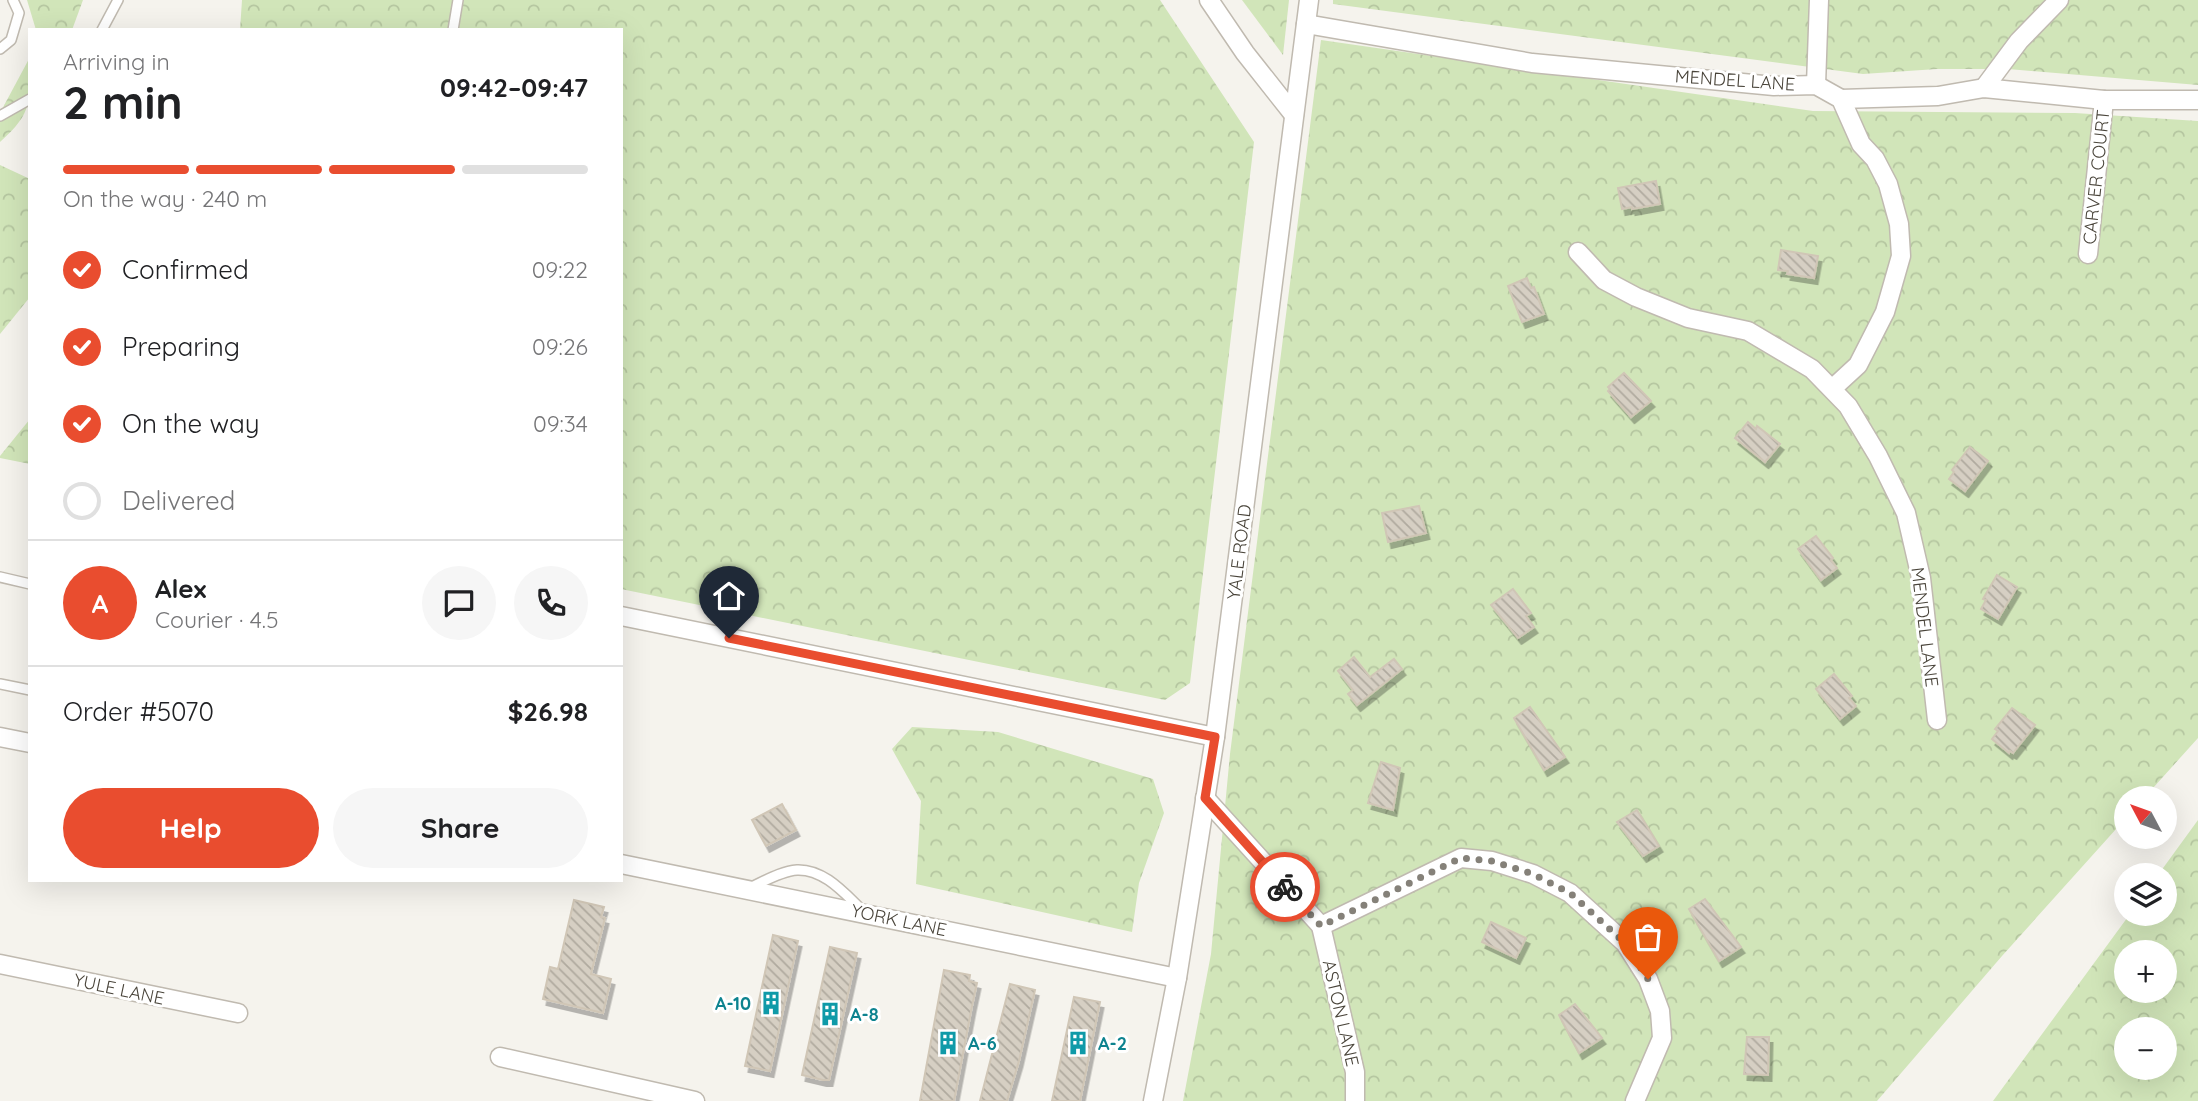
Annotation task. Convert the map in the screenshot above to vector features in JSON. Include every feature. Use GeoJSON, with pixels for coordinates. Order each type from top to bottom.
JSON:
{"type":"FeatureCollection","features":[{"type":"Feature","properties":{"kind":"street"},"geometry":{"type":"LineString","coordinates":[[1209,0],[1294,115]]}},
{"type":"Feature","properties":{"kind":"street","name":"YALE ROAD"},"geometry":{"type":"LineString","coordinates":[[1153,1101],[1177,978],[1215,737],[1309,0]]}},
{"type":"Feature","properties":{"kind":"street"},"geometry":{"type":"LineString","coordinates":[[1816,85],[1819,0]]}},
{"type":"Feature","properties":{"kind":"street"},"geometry":{"type":"LineString","coordinates":[[1984,88],[2019,41],[2059,0]]}},
{"type":"Feature","properties":{"kind":"street","name":"MENDEL LANE"},"geometry":{"type":"LineString","coordinates":[[1306,24],[1532,63],[1774,86],[1816,85],[1841,99]]}},
{"type":"Feature","properties":{"kind":"street","name":"CARVER COURT"},"geometry":{"type":"LineString","coordinates":[[1841,99],[1938,96],[1984,88],[2104,100],[2198,100]]}},
{"type":"Feature","properties":{"kind":"street"},"geometry":{"type":"LineString","coordinates":[[1833,388],[1858,365],[1885,312],[1901,256],[1899,224],[1888,184],[1875,159],[1861,144],[1841,99]]}},
{"type":"Feature","properties":{"kind":"street","name":"CARVER COURT"},"geometry":{"type":"LineString","coordinates":[[2088,254],[2104,100]]}},
{"type":"Feature","properties":{"kind":"street","name":"MENDEL LANE"},"geometry":{"type":"LineString","coordinates":[[1578,252],[1604,280],[1636,298],[1688,318],[1748,331],[1812,369],[1848,406],[1878,456],[1906,513],[1921,578],[1937,720]]}},
{"type":"Feature","properties":{"kind":"street"},"geometry":{"type":"LineString","coordinates":[[623,616],[1215,737]]}},
{"type":"Feature","properties":{"kind":"street"},"geometry":{"type":"LineString","coordinates":[[0,737],[28,743]]}},
{"type":"Feature","properties":{"kind":"street","name":"ASTON LANE"},"geometry":{"type":"LineString","coordinates":[[1205,798],[1321,926],[1354,1072],[1355,1101]]}},
{"type":"Feature","properties":{"kind":"street"},"geometry":{"type":"LineString","coordinates":[[1321,926],[1461,858],[1503,864],[1533,874],[1570,893],[1625,943],[1648,979],[1660,1011],[1662,1038],[1635,1101]]}},
{"type":"Feature","properties":{"kind":"street","name":"YORK LANE"},"geometry":{"type":"LineString","coordinates":[[623,864],[1177,978]]}},
{"type":"Feature","properties":{"kind":"street","name":"YULE LANE"},"geometry":{"type":"LineString","coordinates":[[0,964],[238,1013]]}},
{"type":"Feature","properties":{"kind":"street"},"geometry":{"type":"LineString","coordinates":[[500,1057],[695,1101]]}},
{"type":"Feature","properties":{"kind":"lane"},"geometry":{"type":"LineString","coordinates":[[0,49],[11,40],[19,13],[13,0]]}},
{"type":"Feature","properties":{"kind":"lane"},"geometry":{"type":"LineString","coordinates":[[103,28],[118,0]]}},
{"type":"Feature","properties":{"kind":"lane"},"geometry":{"type":"LineString","coordinates":[[453,28],[457,0]]}},
{"type":"Feature","properties":{"kind":"lane"},"geometry":{"type":"LineString","coordinates":[[0,116],[28,100]]}},
{"type":"Feature","properties":{"kind":"lane"},"geometry":{"type":"LineString","coordinates":[[0,577],[28,584]]}},
{"type":"Feature","properties":{"kind":"lane"},"geometry":{"type":"LineString","coordinates":[[0,684],[28,690]]}},
{"type":"Feature","properties":{"kind":"lane"},"geometry":{"type":"LineString","coordinates":[[748,888],[796,870],[829,879],[866,913]]}},
{"type":"Feature","properties":{"kind":"green space"},"geometry":{"type":"Polygon","coordinates":[[[27,0],[83,0],[73,28],[35,28],[27,0]]]}},
{"type":"Feature","properties":{"kind":"green space"},"geometry":{"type":"Polygon","coordinates":[[[242,0],[1160,0],[1254,142],[1190,683],[1165,700],[623,589],[623,28],[240,28],[242,0]]]}},
{"type":"Feature","properties":{"kind":"green space"},"geometry":{"type":"Polygon","coordinates":[[[1242,0],[1289,0],[1283,55],[1242,0]]]}},
{"type":"Feature","properties":{"kind":"green space"},"geometry":{"type":"Polygon","coordinates":[[[1333,0],[2198,0],[2198,85],[2008,69],[1937,69],[1863,74],[1333,4],[1333,0]]]}},
{"type":"Feature","properties":{"kind":"green space"},"geometry":{"type":"Polygon","coordinates":[[[1321,40],[1813,111],[2075,113],[2198,121],[2198,738],[2155,786],[2114,786],[2114,831],[1877,1101],[1183,1101],[1211,954],[1230,754],[1321,40]]]}},
{"type":"Feature","properties":{"kind":"green space"},"geometry":{"type":"Polygon","coordinates":[[[28,61],[28,104],[19,122],[0,142],[0,113],[28,61]]]}},
{"type":"Feature","properties":{"kind":"green space"},"geometry":{"type":"Polygon","coordinates":[[[0,165],[28,178],[28,299],[0,334],[0,165]]]}},
{"type":"Feature","properties":{"kind":"green space"},"geometry":{"type":"Polygon","coordinates":[[[28,421],[28,464],[0,456],[28,421]]]}},
{"type":"Feature","properties":{"kind":"green space"},"geometry":{"type":"Polygon","coordinates":[[[912,727],[998,732],[1153,779],[1164,813],[1139,883],[1132,932],[916,884],[921,801],[892,749],[912,727]]]}},
{"type":"Feature","properties":{"kind":"green space"},"geometry":{"type":"Polygon","coordinates":[[[2198,820],[2198,1101],[1993,1101],[2121,926],[2177,926],[2177,863],[2167,863],[2198,820]]]}},
{"type":"Feature","properties":{"kind":"building"},"geometry":{"type":"Polygon","coordinates":[[[1656,181],[1660,204],[1622,209],[1618,188],[1656,181]]]}},
{"type":"Feature","properties":{"kind":"building"},"geometry":{"type":"Polygon","coordinates":[[[1781,250],[1818,256],[1814,278],[1778,270],[1781,250]]]}},
{"type":"Feature","properties":{"kind":"building"},"geometry":{"type":"Polygon","coordinates":[[[1527,278],[1531,288],[1534,287],[1544,314],[1522,322],[1508,286],[1527,278]]]}},
{"type":"Feature","properties":{"kind":"building"},"geometry":{"type":"Polygon","coordinates":[[[1624,373],[1651,401],[1631,417],[1608,391],[1608,387],[1624,373]]]}},
{"type":"Feature","properties":{"kind":"building"},"geometry":{"type":"Polygon","coordinates":[[[1748,422],[1780,444],[1765,462],[1735,438],[1748,422]]]}},
{"type":"Feature","properties":{"kind":"building"},"geometry":{"type":"Polygon","coordinates":[[[1970,447],[1988,461],[1965,491],[1949,479],[1954,472],[1952,470],[1970,447]]]}},
{"type":"Feature","properties":{"kind":"building"},"geometry":{"type":"Polygon","coordinates":[[[1419,506],[1426,533],[1388,542],[1382,513],[1419,506]]]}},
{"type":"Feature","properties":{"kind":"building"},"geometry":{"type":"Polygon","coordinates":[[[1816,536],[1833,558],[1831,560],[1837,568],[1821,580],[1798,549],[1816,536]]]}},
{"type":"Feature","properties":{"kind":"building"},"geometry":{"type":"Polygon","coordinates":[[[1997,575],[2017,587],[1998,619],[1981,609],[1986,600],[1983,599],[1997,575]]]}},
{"type":"Feature","properties":{"kind":"building"},"geometry":{"type":"Polygon","coordinates":[[[1513,589],[1531,613],[1526,616],[1534,627],[1518,638],[1491,605],[1513,589]]]}},
{"type":"Feature","properties":{"kind":"building"},"geometry":{"type":"Polygon","coordinates":[[[1354,657],[1370,677],[1394,659],[1402,669],[1357,705],[1348,694],[1353,690],[1338,671],[1354,657]]]}},
{"type":"Feature","properties":{"kind":"building"},"geometry":{"type":"Polygon","coordinates":[[[1834,674],[1852,696],[1849,698],[1856,706],[1840,719],[1816,689],[1834,674]]]}},
{"type":"Feature","properties":{"kind":"building"},"geometry":{"type":"Polygon","coordinates":[[[1530,707],[1565,757],[1544,770],[1514,718],[1530,707]]]}},
{"type":"Feature","properties":{"kind":"building"},"geometry":{"type":"Polygon","coordinates":[[[2012,708],[2035,725],[2013,753],[2009,753],[1992,739],[1998,731],[1995,729],[2012,708]]]}},
{"type":"Feature","properties":{"kind":"building"},"geometry":{"type":"Polygon","coordinates":[[[1381,762],[1400,768],[1393,810],[1368,803],[1381,762]]]}},
{"type":"Feature","properties":{"kind":"building"},"geometry":{"type":"Polygon","coordinates":[[[782,804],[796,830],[766,846],[752,820],[782,804]]]}},
{"type":"Feature","properties":{"kind":"building"},"geometry":{"type":"Polygon","coordinates":[[[1637,810],[1659,846],[1643,856],[1617,822],[1637,810]]]}},
{"type":"Feature","properties":{"kind":"building"},"geometry":{"type":"Polygon","coordinates":[[[1705,899],[1741,947],[1719,961],[1689,909],[1705,899]]]}},
{"type":"Feature","properties":{"kind":"building"},"geometry":{"type":"Polygon","coordinates":[[[574,900],[604,907],[601,917],[605,918],[591,974],[611,979],[603,1013],[543,999],[550,967],[558,969],[574,900]]]}},
{"type":"Feature","properties":{"kind":"building"},"geometry":{"type":"Polygon","coordinates":[[[1491,922],[1526,938],[1516,958],[1482,942],[1491,922]]]}},
{"type":"Feature","properties":{"kind":"building","name":"A-10"},"geometry":{"type":"Polygon","coordinates":[[[773,935],[798,941],[770,1071],[745,1066],[773,935]]]}},
{"type":"Feature","properties":{"kind":"building","name":"A-8"},"geometry":{"type":"Polygon","coordinates":[[[830,947],[857,953],[829,1080],[823,1080],[802,1075],[830,947]]]}},
{"type":"Feature","properties":{"kind":"building","name":"A-6"},"geometry":{"type":"Polygon","coordinates":[[[944,970],[970,975],[969,981],[977,983],[954,1101],[920,1101],[944,970]]]}},
{"type":"Feature","properties":{"kind":"building"},"geometry":{"type":"Polygon","coordinates":[[[1010,984],[1035,990],[1019,1061],[1007,1101],[980,1101],[1010,984]]]}},
{"type":"Feature","properties":{"kind":"building","name":"A-2"},"geometry":{"type":"Polygon","coordinates":[[[1074,997],[1100,1002],[1080,1101],[1052,1101],[1074,997]]]}},
{"type":"Feature","properties":{"kind":"building"},"geometry":{"type":"Polygon","coordinates":[[[1575,1004],[1602,1038],[1579,1053],[1559,1015],[1575,1004]]]}},
{"type":"Feature","properties":{"kind":"building"},"geometry":{"type":"Polygon","coordinates":[[[1747,1037],[1769,1037],[1768,1075],[1744,1074],[1747,1037]]]}},
{"type":"Feature","properties":{"kind":"way so far"},"geometry":{"type":"LineString","coordinates":[[1285,887],[1321,926],[1461,858],[1492,861],[1533,874],[1570,893],[1625,943],[1648,979]]}},
{"type":"Feature","properties":{"kind":"place","name":"A-10"},"geometry":{"type":"Point","coordinates":[771,1003]}},
{"type":"Feature","properties":{"kind":"place","name":"A-8"},"geometry":{"type":"Point","coordinates":[830,1014]}},
{"type":"Feature","properties":{"kind":"place","name":"A-6"},"geometry":{"type":"Point","coordinates":[948,1043]}},
{"type":"Feature","properties":{"kind":"place","name":"A-2"},"geometry":{"type":"Point","coordinates":[1078,1043]}},
{"type":"Feature","properties":{"kind":"route"},"geometry":{"type":"LineString","coordinates":[[729,638],[1215,737],[1205,798],[1285,887]]}}]}
